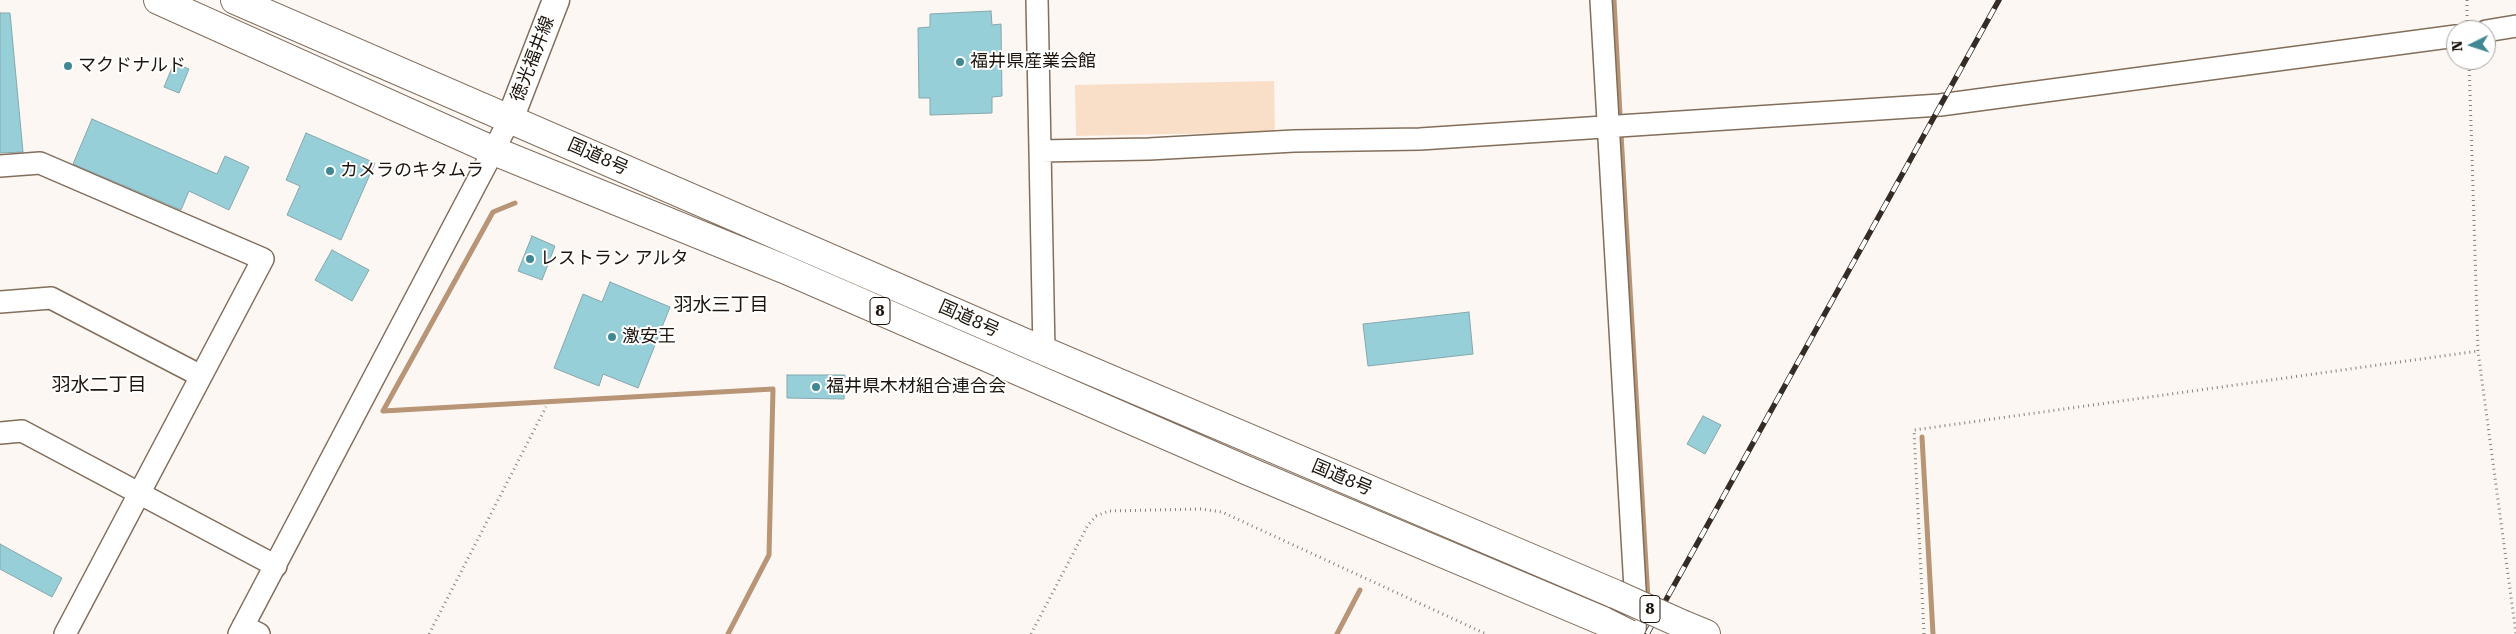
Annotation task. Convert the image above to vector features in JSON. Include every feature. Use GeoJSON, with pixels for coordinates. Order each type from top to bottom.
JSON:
{"type":"FeatureCollection","features":[{"type":"Feature","properties":{"kind":"highway","name":"国道8号"},"geometry":{"type":"LineString","coordinates":[[158,0],[494,151],[784,269],[1611,628],[1629,634]]}},
{"type":"Feature","properties":{"kind":"highway","name":"国道8号"},"geometry":{"type":"LineString","coordinates":[[235,0],[1044,351],[1695,629]]}},
{"type":"Feature","properties":{"kind":"main road","name":"徳光福井線"},"geometry":{"type":"LineString","coordinates":[[510,119],[556,0]]}},
{"type":"Feature","properties":{"kind":"street"},"geometry":{"type":"LineString","coordinates":[[1037,0],[1044,351]]}},
{"type":"Feature","properties":{"kind":"street"},"geometry":{"type":"LineString","coordinates":[[1601,0],[1609,127],[1625,600],[1635,634]]}},
{"type":"Feature","properties":{"kind":"street"},"geometry":{"type":"LineString","coordinates":[[2496,29],[2516,26]]}},
{"type":"Feature","properties":{"kind":"street"},"geometry":{"type":"LineString","coordinates":[[1040,150],[1158,149],[1294,141],[1420,138],[1940,104],[2446,37]]}},
{"type":"Feature","properties":{"kind":"street"},"geometry":{"type":"LineString","coordinates":[[247,631],[276,566],[510,119]]}},
{"type":"Feature","properties":{"kind":"street"},"geometry":{"type":"LineString","coordinates":[[0,166],[40,163],[263,259],[65,634]]}},
{"type":"Feature","properties":{"kind":"street"},"geometry":{"type":"LineString","coordinates":[[0,302],[51,298],[201,376]]}},
{"type":"Feature","properties":{"kind":"street"},"geometry":{"type":"LineString","coordinates":[[0,433],[22,431],[276,566]]}},
{"type":"Feature","properties":{"kind":"street"},"geometry":{"type":"LineString","coordinates":[[1611,628],[1625,600]]}},
{"type":"Feature","properties":{"kind":"path"},"geometry":{"type":"LineString","coordinates":[[2466,0],[2467,20]]}},
{"type":"Feature","properties":{"kind":"path"},"geometry":{"type":"LineString","coordinates":[[2468,70],[2478,351],[2516,634]]}},
{"type":"Feature","properties":{"kind":"path"},"geometry":{"type":"LineString","coordinates":[[1924,634],[1914,430],[2478,351]]}},
{"type":"Feature","properties":{"kind":"path"},"geometry":{"type":"LineString","coordinates":[[428,634],[546,407]]}},
{"type":"Feature","properties":{"kind":"path"},"geometry":{"type":"LineString","coordinates":[[1031,634],[1088,525],[1096,516],[1109,511],[1201,509],[1222,512],[1486,634]]}},
{"type":"Feature","properties":{"kind":"shaded area"},"geometry":{"type":"Polygon","coordinates":[[[1274,81],[1275,132],[1076,136],[1075,85],[1274,81]]]}},
{"type":"Feature","properties":{"kind":"building","name":"福井県産業会館"},"geometry":{"type":"Polygon","coordinates":[[[991,11],[992,25],[1001,24],[1002,96],[992,97],[992,113],[930,115],[930,98],[919,98],[918,28],[930,27],[930,14],[991,11]]]}},
{"type":"Feature","properties":{"kind":"building"},"geometry":{"type":"Polygon","coordinates":[[[0,13],[10,13],[23,152],[0,153],[0,13]]]}},
{"type":"Feature","properties":{"kind":"building"},"geometry":{"type":"Polygon","coordinates":[[[174,63],[189,69],[179,93],[164,87],[174,63]]]}},
{"type":"Feature","properties":{"kind":"building"},"geometry":{"type":"Polygon","coordinates":[[[92,119],[217,174],[225,156],[249,167],[229,210],[189,191],[181,210],[73,164],[92,119]]]}},
{"type":"Feature","properties":{"kind":"building","name":"カメラのキタムラ"},"geometry":{"type":"Polygon","coordinates":[[[306,133],[375,163],[341,240],[287,215],[300,186],[286,180],[306,133]]]}},
{"type":"Feature","properties":{"kind":"building"},"geometry":{"type":"Polygon","coordinates":[[[532,236],[555,246],[542,280],[518,271],[532,236]]]}},
{"type":"Feature","properties":{"kind":"building"},"geometry":{"type":"Polygon","coordinates":[[[332,250],[369,270],[352,301],[315,280],[332,250]]]}},
{"type":"Feature","properties":{"kind":"building","name":"激安王"},"geometry":{"type":"Polygon","coordinates":[[[610,282],[670,307],[638,388],[603,374],[599,386],[554,368],[583,294],[602,302],[610,282]]]}},
{"type":"Feature","properties":{"kind":"building"},"geometry":{"type":"Polygon","coordinates":[[[1469,312],[1473,354],[1368,366],[1363,324],[1469,312]]]}},
{"type":"Feature","properties":{"kind":"building","name":"福井県木材組合連合会"},"geometry":{"type":"Polygon","coordinates":[[[787,375],[845,375],[844,399],[787,398],[787,375]]]}},
{"type":"Feature","properties":{"kind":"building"},"geometry":{"type":"Polygon","coordinates":[[[1703,416],[1721,425],[1705,454],[1687,444],[1703,416]]]}},
{"type":"Feature","properties":{"kind":"building"},"geometry":{"type":"Polygon","coordinates":[[[0,544],[62,578],[52,597],[0,569],[0,544]]]}},
{"type":"Feature","properties":{"kind":"waterway"},"geometry":{"type":"LineString","coordinates":[[1614,0],[1620,114]]}},
{"type":"Feature","properties":{"kind":"waterway"},"geometry":{"type":"LineString","coordinates":[[1621,134],[1648,600]]}},
{"type":"Feature","properties":{"kind":"waterway"},"geometry":{"type":"LineString","coordinates":[[515,203],[493,212],[383,411],[773,389],[769,555],[728,634]]}},
{"type":"Feature","properties":{"kind":"waterway"},"geometry":{"type":"LineString","coordinates":[[1922,437],[1933,634]]}},
{"type":"Feature","properties":{"kind":"waterway"},"geometry":{"type":"LineString","coordinates":[[1337,634],[1360,590]]}},
{"type":"Feature","properties":{"kind":"railway"},"geometry":{"type":"LineString","coordinates":[[1647,634],[1999,0]]}},
{"type":"Feature","properties":{"kind":"place","name":"福井県産業会館"},"geometry":{"type":"Point","coordinates":[960,62]}},
{"type":"Feature","properties":{"kind":"place","name":"マクドナルド"},"geometry":{"type":"Point","coordinates":[68,66]}},
{"type":"Feature","properties":{"kind":"place","name":"カメラのキタムラ"},"geometry":{"type":"Point","coordinates":[330,171]}},
{"type":"Feature","properties":{"kind":"place","name":"レストラン アルタ"},"geometry":{"type":"Point","coordinates":[530,259]}},
{"type":"Feature","properties":{"kind":"place","name":"激安王"},"geometry":{"type":"Point","coordinates":[612,337]}},
{"type":"Feature","properties":{"kind":"place","name":"福井県木材組合連合会"},"geometry":{"type":"Point","coordinates":[816,387]}},
{"type":"Feature","properties":{"kind":"district","name":"羽水三丁目"},"geometry":{"type":"Point","coordinates":[721,305]}},
{"type":"Feature","properties":{"kind":"district","name":"羽水二丁目"},"geometry":{"type":"Point","coordinates":[99,385]}}]}
